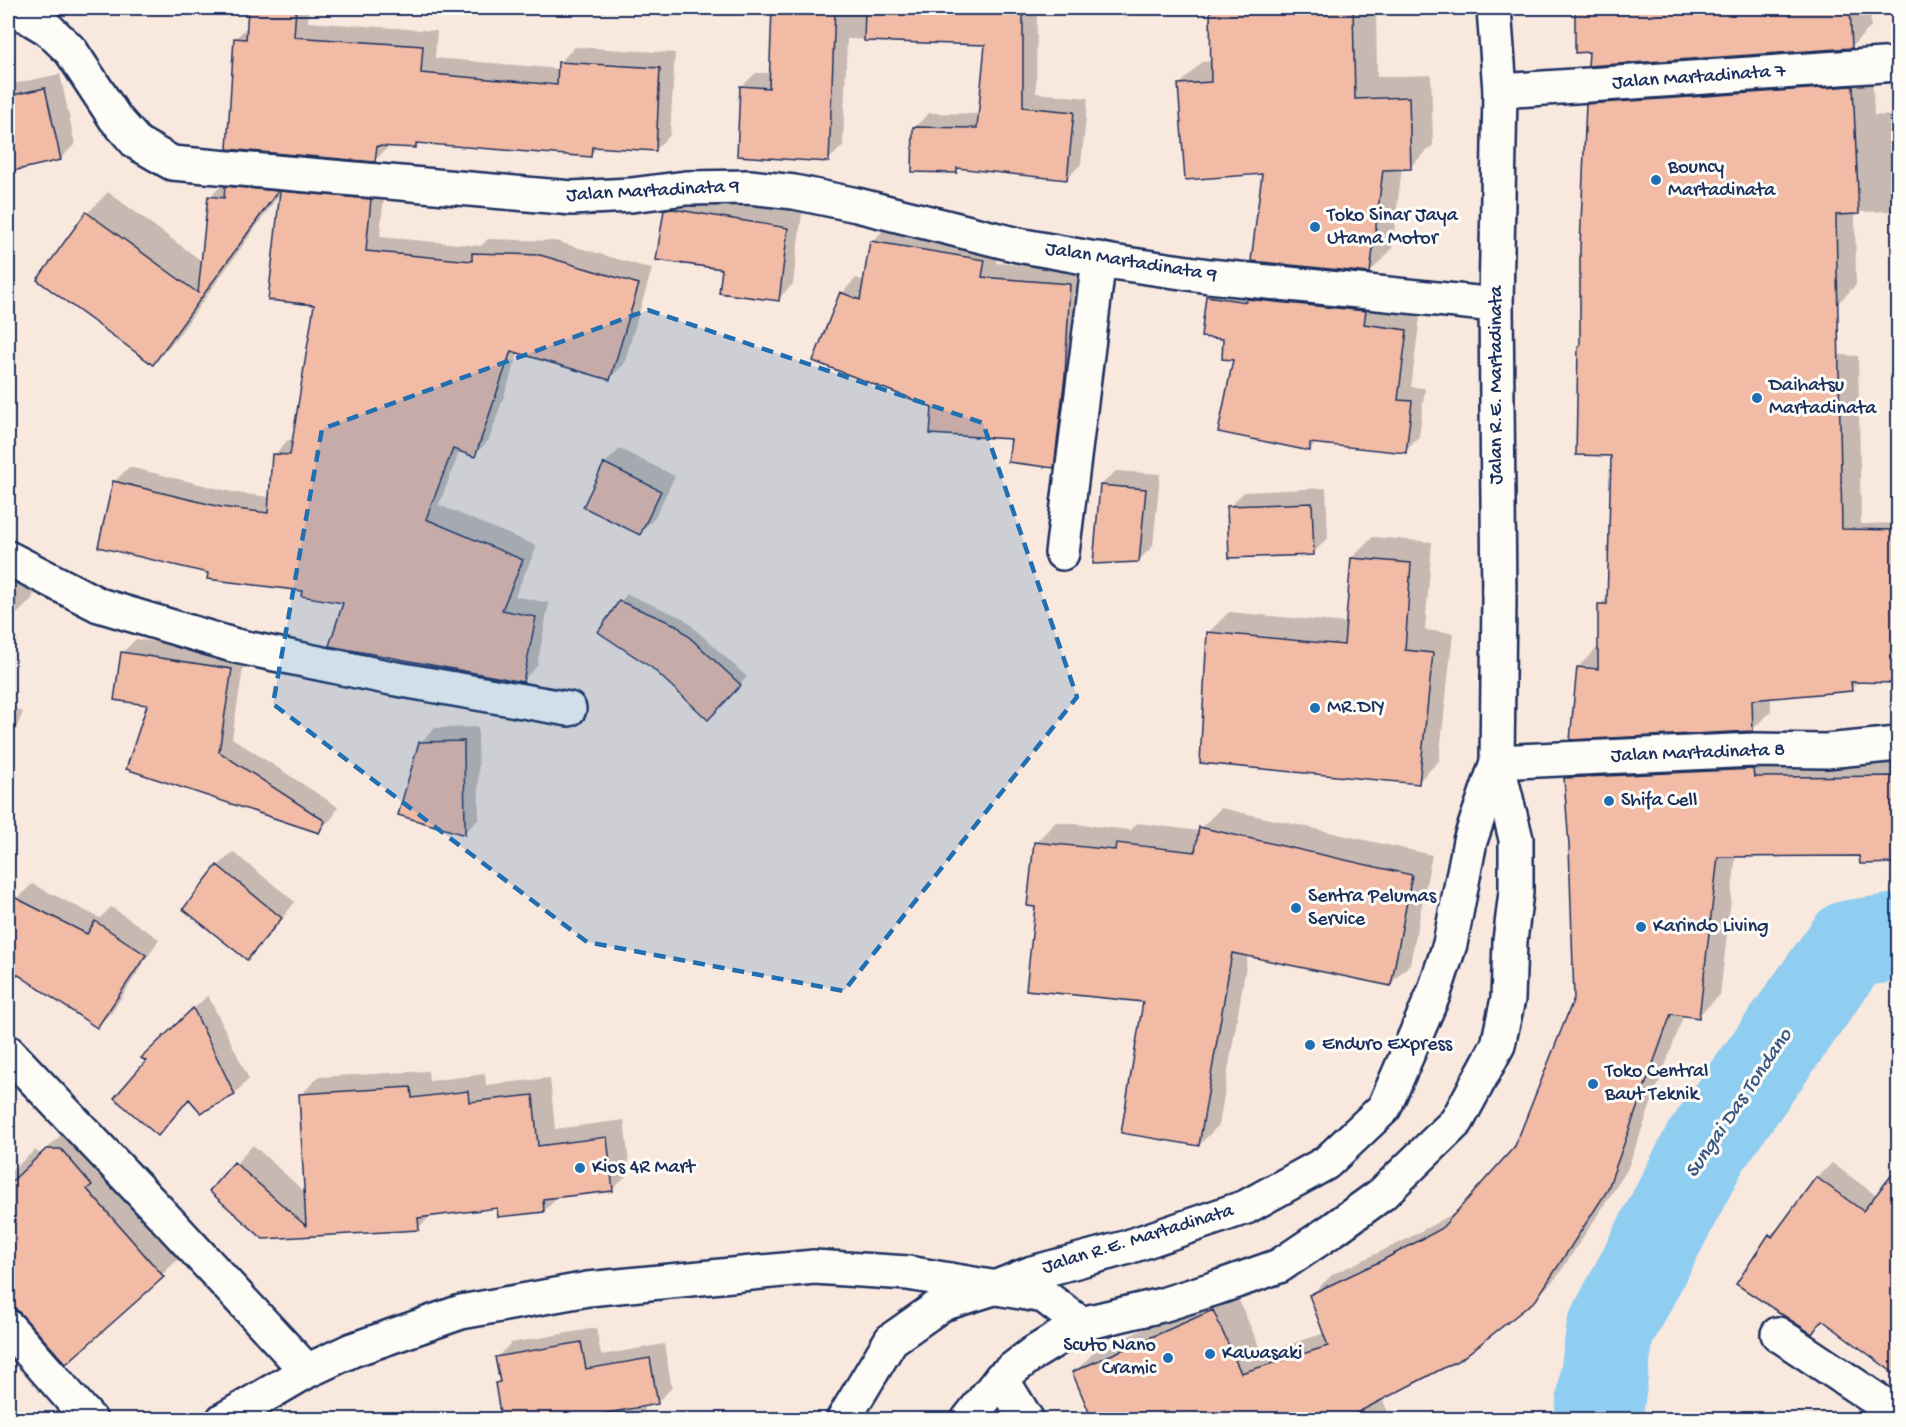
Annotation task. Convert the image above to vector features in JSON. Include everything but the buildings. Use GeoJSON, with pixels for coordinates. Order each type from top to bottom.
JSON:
{"type":"FeatureCollection","features":[{"type":"Feature","properties":{"kind":"main road","name":"Jalan Martadinata 9"},"geometry":{"type":"LineString","coordinates":[[13,8],[47,28],[71,51],[115,118],[137,143],[172,163],[572,198],[631,195],[686,188],[749,187],[795,192],[1006,242],[1099,260],[1209,276],[1496,305]]}},
{"type":"Feature","properties":{"kind":"main road","name":"Jalan R.E. Martadinata"},"geometry":{"type":"LineString","coordinates":[[968,1419],[1001,1378],[1032,1354],[1081,1324],[1162,1305],[1279,1266],[1382,1194],[1457,1121],[1498,1045],[1508,999],[1510,941],[1516,892],[1516,839],[1497,762],[1499,598],[1496,305],[1500,91],[1494,8]]}},
{"type":"Feature","properties":{"kind":"main road","name":"Jalan Martadinata 7"},"geometry":{"type":"LineString","coordinates":[[1500,91],[1899,64]]}},
{"type":"Feature","properties":{"kind":"main road"},"geometry":{"type":"LineString","coordinates":[[1062,553],[1099,260]]}},
{"type":"Feature","properties":{"kind":"main road"},"geometry":{"type":"LineString","coordinates":[[8,558],[99,605],[236,646],[370,674],[568,709]]}},
{"type":"Feature","properties":{"kind":"main road","name":"Jalan Martadinata 8"},"geometry":{"type":"LineString","coordinates":[[1497,762],[1754,750],[1826,751],[1899,744]]}},
{"type":"Feature","properties":{"kind":"main road","name":"Jalan R.E. Martadinata"},"geometry":{"type":"LineString","coordinates":[[843,1419],[891,1340],[942,1304],[998,1287],[1032,1273],[1125,1248],[1246,1207],[1326,1163],[1384,1108],[1434,993],[1450,945],[1470,841],[1497,762]]}},
{"type":"Feature","properties":{"kind":"main road"},"geometry":{"type":"LineString","coordinates":[[8,1052],[307,1371]]}},
{"type":"Feature","properties":{"kind":"main road"},"geometry":{"type":"LineString","coordinates":[[223,1419],[307,1371],[352,1350],[461,1312],[588,1289],[814,1267],[908,1273],[1044,1296],[1081,1324]]}},
{"type":"Feature","properties":{"kind":"main road"},"geometry":{"type":"LineString","coordinates":[[8,1327],[90,1419]]}},
{"type":"Feature","properties":{"kind":"main road"},"geometry":{"type":"LineString","coordinates":[[1778,1334],[1899,1414]]}},
{"type":"Feature","properties":{"kind":"main road"},"geometry":{"type":"LineString","coordinates":[[1001,1378],[1028,1419]]}},
{"type":"Feature","properties":{"kind":"highlighted area"},"geometry":{"type":"Polygon","coordinates":[[[648,310],[983,423],[1077,697],[844,991],[587,942],[273,704],[322,429],[648,310]]]}},
{"type":"Feature","properties":{"kind":"waterway","name":"Sungai Das Tondano"},"geometry":{"type":"LineString","coordinates":[[1598,1420],[1610,1331],[1705,1148],[1850,944],[1898,937]]}},
{"type":"Feature","properties":{"kind":"place","name":"Bouncy Martadinata"},"geometry":{"type":"Point","coordinates":[1656,180]}},
{"type":"Feature","properties":{"kind":"place","name":"Toko Sinar Jaya Utama Motor"},"geometry":{"type":"Point","coordinates":[1315,227]}},
{"type":"Feature","properties":{"kind":"place","name":"Daihatsu Martadinata"},"geometry":{"type":"Point","coordinates":[1757,398]}},
{"type":"Feature","properties":{"kind":"place","name":"MR.DIY"},"geometry":{"type":"Point","coordinates":[1315,708]}},
{"type":"Feature","properties":{"kind":"place","name":"Shifa Cell"},"geometry":{"type":"Point","coordinates":[1609,801]}},
{"type":"Feature","properties":{"kind":"place","name":"Sentra Pelumas Service"},"geometry":{"type":"Point","coordinates":[1296,908]}},
{"type":"Feature","properties":{"kind":"place","name":"Karindo Living"},"geometry":{"type":"Point","coordinates":[1641,927]}},
{"type":"Feature","properties":{"kind":"place","name":"Enduro Express"},"geometry":{"type":"Point","coordinates":[1310,1045]}},
{"type":"Feature","properties":{"kind":"place","name":"Toko Central Baut Teknik"},"geometry":{"type":"Point","coordinates":[1593,1084]}},
{"type":"Feature","properties":{"kind":"place","name":"Kios 4R Mart"},"geometry":{"type":"Point","coordinates":[580,1168]}},
{"type":"Feature","properties":{"kind":"place","name":"Kawasaki"},"geometry":{"type":"Point","coordinates":[1210,1354]}},
{"type":"Feature","properties":{"kind":"place","name":"Scuto Nano Cramic"},"geometry":{"type":"Point","coordinates":[1168,1358]}}]}
